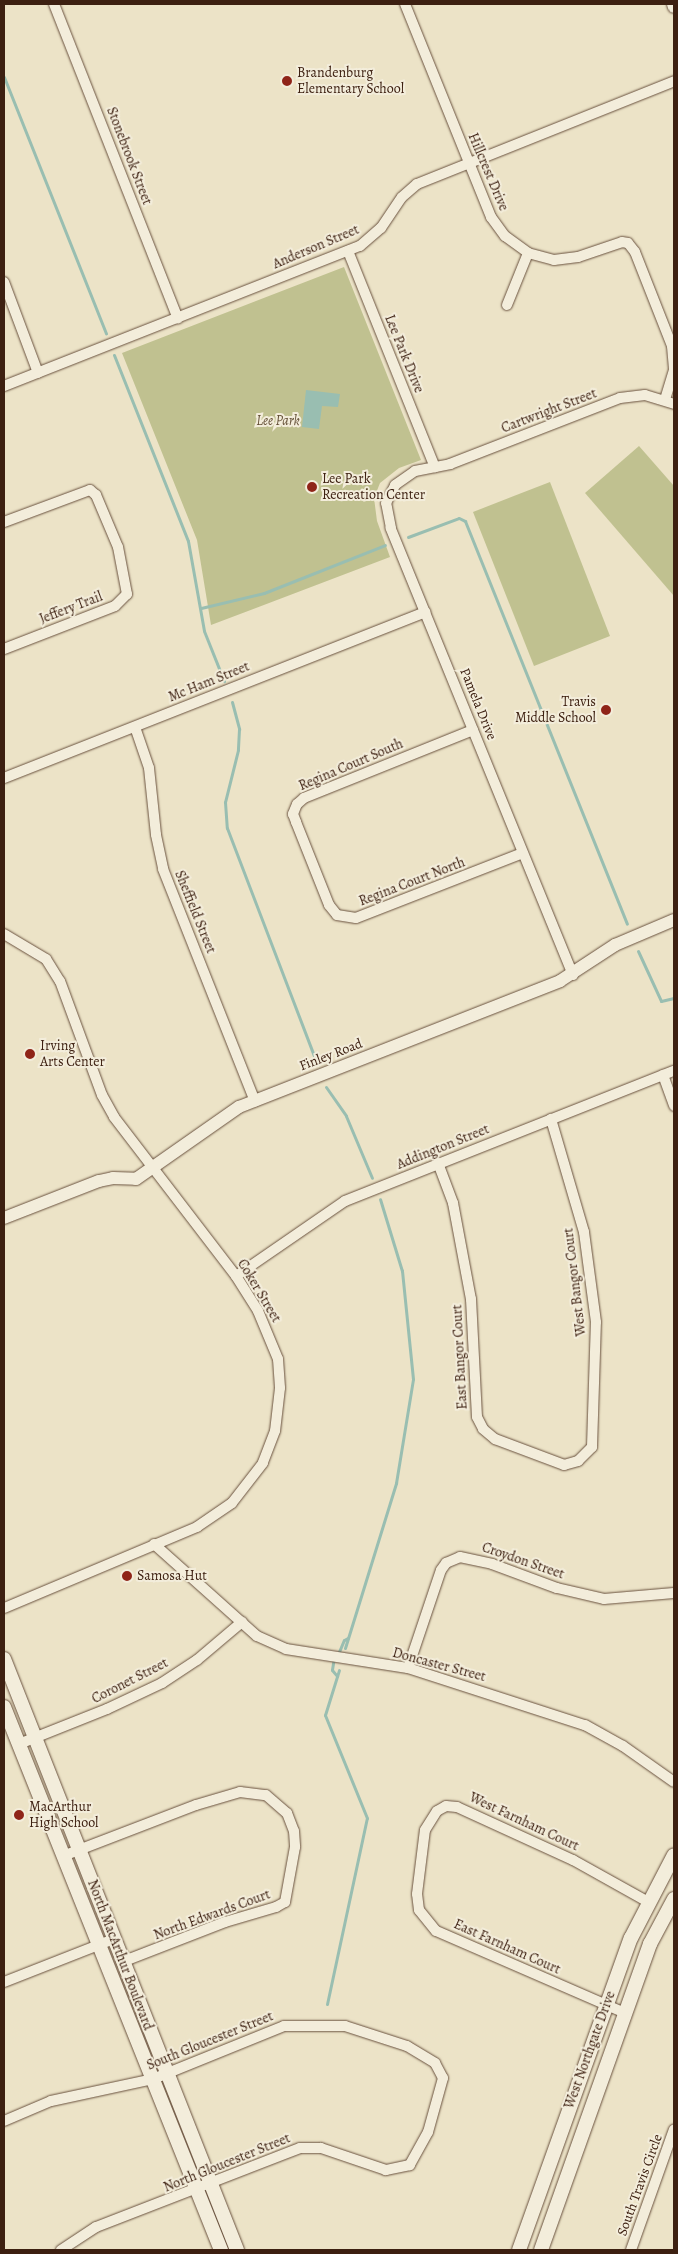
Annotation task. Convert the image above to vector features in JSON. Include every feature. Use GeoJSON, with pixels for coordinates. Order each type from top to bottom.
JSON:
{"type":"FeatureCollection","features":[{"type":"Feature","properties":{"kind":"main road","name":"North MacArthur Boulevard"},"geometry":{"type":"LineString","coordinates":[[4,1659],[237,2250]]}},
{"type":"Feature","properties":{"kind":"main road","name":"North MacArthur Boulevard"},"geometry":{"type":"LineString","coordinates":[[4,1707],[221,2250]]}},
{"type":"Feature","properties":{"kind":"main road","name":"West Northgate Drive"},"geometry":{"type":"LineString","coordinates":[[519,2250],[606,2005],[648,1902],[674,1855]]}},
{"type":"Feature","properties":{"kind":"main road","name":"West Northgate Drive"},"geometry":{"type":"LineString","coordinates":[[541,2250],[650,1944],[674,1899]]}},
{"type":"Feature","properties":{"kind":"street","name":"Stonebrook Street"},"geometry":{"type":"LineString","coordinates":[[54,4],[178,318]]}},
{"type":"Feature","properties":{"kind":"street","name":"Hillcrest Drive"},"geometry":{"type":"LineString","coordinates":[[406,4],[491,217],[505,236],[528,253],[554,260],[568,259],[622,242],[631,245],[672,346],[674,370],[670,402]]}},
{"type":"Feature","properties":{"kind":"street","name":"Anderson Street"},"geometry":{"type":"LineString","coordinates":[[4,386],[348,251],[375,234],[402,197],[416,184],[674,81]]}},
{"type":"Feature","properties":{"kind":"street","name":"Lee Park Drive"},"geometry":{"type":"LineString","coordinates":[[348,251],[435,468]]}},
{"type":"Feature","properties":{"kind":"street"},"geometry":{"type":"LineString","coordinates":[[507,305],[528,253]]}},
{"type":"Feature","properties":{"kind":"street"},"geometry":{"type":"LineString","coordinates":[[4,282],[38,373]]}},
{"type":"Feature","properties":{"kind":"street","name":"Cartwright Street"},"geometry":{"type":"LineString","coordinates":[[435,468],[620,398],[645,395],[670,402]]}},
{"type":"Feature","properties":{"kind":"street","name":"Pamela Drive"},"geometry":{"type":"LineString","coordinates":[[435,468],[405,475],[395,485],[386,503],[391,528],[573,975]]}},
{"type":"Feature","properties":{"kind":"street","name":"Jeffery Trail"},"geometry":{"type":"LineString","coordinates":[[4,522],[90,490],[96,495],[118,547],[127,587],[122,602],[4,649]]}},
{"type":"Feature","properties":{"kind":"street","name":"Mc Ham Street"},"geometry":{"type":"LineString","coordinates":[[4,778],[425,612]]}},
{"type":"Feature","properties":{"kind":"street","name":"Sheffield Street"},"geometry":{"type":"LineString","coordinates":[[135,727],[148,768],[156,835],[163,868],[255,1101]]}},
{"type":"Feature","properties":{"kind":"street","name":"Regina Court South"},"geometry":{"type":"LineString","coordinates":[[323,889],[293,814],[297,804],[304,798],[473,730]]}},
{"type":"Feature","properties":{"kind":"street","name":"Regina Court North"},"geometry":{"type":"LineString","coordinates":[[323,889],[336,915],[356,918],[523,853]]}},
{"type":"Feature","properties":{"kind":"street","name":"Finley Road"},"geometry":{"type":"LineString","coordinates":[[4,1218],[99,1181],[113,1178],[136,1179],[223,1116],[255,1101],[573,975],[615,946],[674,920]]}},
{"type":"Feature","properties":{"kind":"street","name":"Coker Street"},"geometry":{"type":"LineString","coordinates":[[4,934],[46,959],[60,981],[102,1095],[125,1134],[153,1166],[236,1276],[258,1311],[278,1359],[280,1403],[275,1431],[263,1463],[232,1503],[197,1526],[4,1608]]}},
{"type":"Feature","properties":{"kind":"street","name":"Addington Street"},"geometry":{"type":"LineString","coordinates":[[236,1276],[345,1201],[674,1071]]}},
{"type":"Feature","properties":{"kind":"street"},"geometry":{"type":"LineString","coordinates":[[662,1075],[674,1106]]}},
{"type":"Feature","properties":{"kind":"street","name":"West Bangor Court"},"geometry":{"type":"LineString","coordinates":[[551,1119],[584,1232],[596,1322],[592,1447]]}},
{"type":"Feature","properties":{"kind":"street","name":"East Bangor Court"},"geometry":{"type":"LineString","coordinates":[[438,1163],[453,1203],[464,1255],[476,1354],[477,1417],[483,1429],[495,1439],[564,1465],[578,1461],[592,1447]]}},
{"type":"Feature","properties":{"kind":"street","name":"Doncaster Street"},"geometry":{"type":"LineString","coordinates":[[154,1544],[257,1636],[286,1649],[408,1668],[585,1725],[624,1746],[674,1782]]}},
{"type":"Feature","properties":{"kind":"street","name":"Croydon Street"},"geometry":{"type":"LineString","coordinates":[[408,1668],[438,1577],[446,1563],[460,1557],[492,1564],[557,1588],[604,1599],[674,1593]]}},
{"type":"Feature","properties":{"kind":"street","name":"Coronet Street"},"geometry":{"type":"LineString","coordinates":[[19,1744],[108,1709],[162,1683],[197,1660],[242,1622]]}},
{"type":"Feature","properties":{"kind":"street","name":"North Edwards Court"},"geometry":{"type":"LineString","coordinates":[[80,1850],[188,1807],[240,1792],[266,1795],[281,1806],[289,1817],[295,1847],[288,1893],[282,1903],[122,1962]]}},
{"type":"Feature","properties":{"kind":"street","name":"West Farnham Court"},"geometry":{"type":"LineString","coordinates":[[417,1894],[429,1820],[446,1806],[476,1814],[573,1860],[648,1902]]}},
{"type":"Feature","properties":{"kind":"street"},"geometry":{"type":"LineString","coordinates":[[63,1856],[80,1850]]}},
{"type":"Feature","properties":{"kind":"street","name":"East Farnham Court"},"geometry":{"type":"LineString","coordinates":[[417,1894],[419,1910],[436,1931],[625,2012]]}},
{"type":"Feature","properties":{"kind":"street"},"geometry":{"type":"LineString","coordinates":[[4,1982],[114,1939]]}},
{"type":"Feature","properties":{"kind":"street","name":"South Gloucester Street"},"geometry":{"type":"LineString","coordinates":[[4,2121],[58,2100],[153,2080],[284,2026],[345,2026],[407,2046],[435,2063],[442,2078],[428,2132],[410,2165]]}},
{"type":"Feature","properties":{"kind":"street","name":"South Travis Circle"},"geometry":{"type":"LineString","coordinates":[[631,2250],[674,2129]]}},
{"type":"Feature","properties":{"kind":"street","name":"North Gloucester Street"},"geometry":{"type":"LineString","coordinates":[[61,2250],[96,2227],[197,2191],[300,2148],[321,2148],[386,2170],[410,2165]]}},
{"type":"Feature","properties":{"kind":"green space","name":"Lee Park"},"geometry":{"type":"Polygon","coordinates":[[[344,267],[421,460],[399,468],[380,483],[374,498],[377,521],[390,557],[211,625],[197,540],[122,353],[344,267]]]}},
{"type":"Feature","properties":{"kind":"green space"},"geometry":{"type":"Polygon","coordinates":[[[639,446],[674,486],[674,596],[585,493],[639,446]]]}},
{"type":"Feature","properties":{"kind":"green space"},"geometry":{"type":"Polygon","coordinates":[[[550,482],[610,636],[534,666],[473,512],[550,482]]]}},
{"type":"Feature","properties":{"kind":"water"},"geometry":{"type":"Polygon","coordinates":[[[306,390],[340,394],[338,407],[322,406],[319,429],[302,427],[306,390]]]}},
{"type":"Feature","properties":{"kind":"waterway"},"geometry":{"type":"LineString","coordinates":[[4,77],[106,333]]}},
{"type":"Feature","properties":{"kind":"waterway"},"geometry":{"type":"LineString","coordinates":[[114,355],[188,541],[204,631],[224,681]]}},
{"type":"Feature","properties":{"kind":"waterway"},"geometry":{"type":"LineString","coordinates":[[408,537],[459,518],[465,521],[627,924]]}},
{"type":"Feature","properties":{"kind":"waterway"},"geometry":{"type":"LineString","coordinates":[[201,608],[264,593],[385,545]]}},
{"type":"Feature","properties":{"kind":"waterway"},"geometry":{"type":"LineString","coordinates":[[232,702],[239,729],[238,750],[225,802],[227,828],[316,1061]]}},
{"type":"Feature","properties":{"kind":"waterway"},"geometry":{"type":"LineString","coordinates":[[638,951],[661,1001],[674,998]]}},
{"type":"Feature","properties":{"kind":"waterway"},"geometry":{"type":"LineString","coordinates":[[326,1087],[346,1116],[372,1178]]}},
{"type":"Feature","properties":{"kind":"waterway"},"geometry":{"type":"LineString","coordinates":[[345,1648],[396,1483],[413,1379],[402,1271],[380,1199]]}},
{"type":"Feature","properties":{"kind":"waterway"},"geometry":{"type":"LineString","coordinates":[[338,1654],[344,1640],[348,1638]]}},
{"type":"Feature","properties":{"kind":"waterway"},"geometry":{"type":"LineString","coordinates":[[334,1657],[332,1670],[337,1676]]}},
{"type":"Feature","properties":{"kind":"waterway"},"geometry":{"type":"LineString","coordinates":[[327,2004],[367,1818],[325,1715],[339,1670]]}},
{"type":"Feature","properties":{"kind":"place","name":"Brandenburg Elementary School"},"geometry":{"type":"Point","coordinates":[287,81]}},
{"type":"Feature","properties":{"kind":"place","name":"Lee Park Recreation Center"},"geometry":{"type":"Point","coordinates":[312,487]}},
{"type":"Feature","properties":{"kind":"place","name":"Travis Middle School"},"geometry":{"type":"Point","coordinates":[606,710]}},
{"type":"Feature","properties":{"kind":"place","name":"Irving Arts Center"},"geometry":{"type":"Point","coordinates":[30,1054]}},
{"type":"Feature","properties":{"kind":"place","name":"Samosa Hut"},"geometry":{"type":"Point","coordinates":[127,1576]}},
{"type":"Feature","properties":{"kind":"place","name":"MacArthur High School"},"geometry":{"type":"Point","coordinates":[19,1815]}}]}
